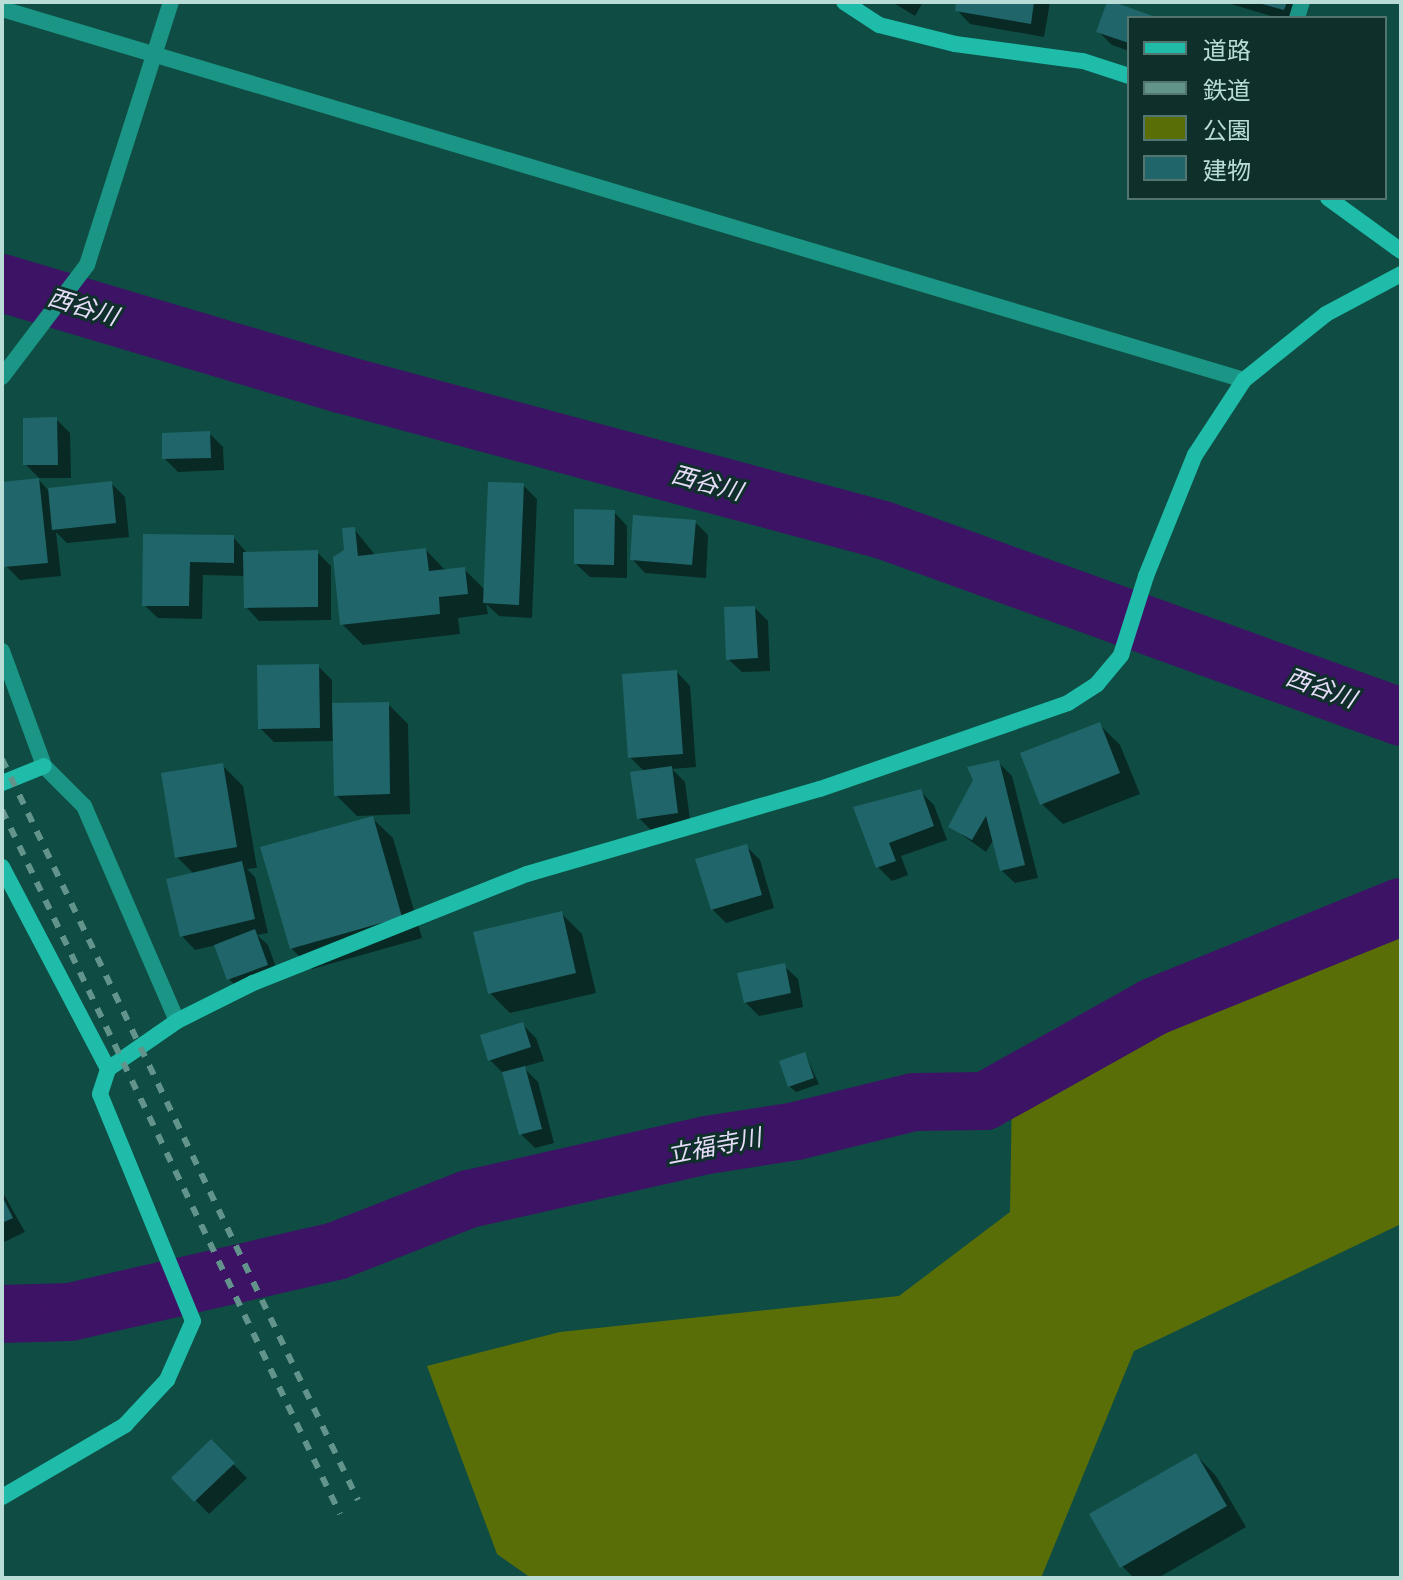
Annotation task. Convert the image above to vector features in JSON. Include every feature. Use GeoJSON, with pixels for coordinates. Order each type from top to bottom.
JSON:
{"type":"FeatureCollection","features":[{"type":"Feature","properties":{"kind":"street"},"geometry":{"type":"LineString","coordinates":[[4,373],[87,265],[158,55],[171,2]]}},
{"type":"Feature","properties":{"kind":"street"},"geometry":{"type":"LineString","coordinates":[[844,2],[879,25],[955,44],[1083,61],[1127,75]]}},
{"type":"Feature","properties":{"kind":"street"},"geometry":{"type":"LineString","coordinates":[[2,9],[1244,380]]}},
{"type":"Feature","properties":{"kind":"street"},"geometry":{"type":"LineString","coordinates":[[1331,200],[1401,251]]}},
{"type":"Feature","properties":{"kind":"street"},"geometry":{"type":"LineString","coordinates":[[2,1497],[125,1425],[167,1380],[193,1321],[100,1094],[108,1069],[177,1021],[287,969],[527,874],[820,789],[1068,703],[1097,684],[1121,655],[1146,576],[1195,455],[1244,380],[1326,314],[1401,274]]}},
{"type":"Feature","properties":{"kind":"street"},"geometry":{"type":"LineString","coordinates":[[2,651],[44,766],[84,806],[177,1021]]}},
{"type":"Feature","properties":{"kind":"street"},"geometry":{"type":"LineString","coordinates":[[2,783],[44,766]]}},
{"type":"Feature","properties":{"kind":"street"},"geometry":{"type":"LineString","coordinates":[[2,867],[108,1069]]}},
{"type":"Feature","properties":{"kind":"green space"},"geometry":{"type":"Polygon","coordinates":[[[1401,932],[1401,1224],[1134,1351],[1041,1578],[531,1578],[497,1554],[427,1366],[560,1332],[899,1296],[1010,1212],[1012,1089],[1171,1015],[1401,932]]]}},
{"type":"Feature","properties":{"kind":"building"},"geometry":{"type":"Polygon","coordinates":[[[956,2],[1034,2],[1031,24],[955,11],[956,2]]]}},
{"type":"Feature","properties":{"kind":"building"},"geometry":{"type":"Polygon","coordinates":[[[1107,2],[1152,16],[1127,16],[1127,42],[1096,32],[1107,2]]]}},
{"type":"Feature","properties":{"kind":"building"},"geometry":{"type":"Polygon","coordinates":[[[1255,2],[1287,2],[1284,10],[1255,2]]]}},
{"type":"Feature","properties":{"kind":"building"},"geometry":{"type":"Polygon","coordinates":[[[57,417],[58,465],[23,465],[23,418],[57,417]]]}},
{"type":"Feature","properties":{"kind":"building"},"geometry":{"type":"Polygon","coordinates":[[[210,431],[211,458],[162,459],[162,433],[210,431]]]}},
{"type":"Feature","properties":{"kind":"building"},"geometry":{"type":"Polygon","coordinates":[[[39,478],[48,563],[4,567],[2,482],[39,478]]]}},
{"type":"Feature","properties":{"kind":"building"},"geometry":{"type":"Polygon","coordinates":[[[112,481],[116,523],[52,530],[48,488],[112,481]]]}},
{"type":"Feature","properties":{"kind":"building"},"geometry":{"type":"Polygon","coordinates":[[[488,482],[524,483],[519,605],[483,603],[488,482]]]}},
{"type":"Feature","properties":{"kind":"building"},"geometry":{"type":"Polygon","coordinates":[[[574,509],[615,510],[614,565],[574,564],[574,509]]]}},
{"type":"Feature","properties":{"kind":"building"},"geometry":{"type":"Polygon","coordinates":[[[633,515],[696,520],[692,565],[630,560],[633,515]]]}},
{"type":"Feature","properties":{"kind":"building"},"geometry":{"type":"Polygon","coordinates":[[[355,527],[358,556],[426,548],[429,571],[465,567],[468,594],[439,597],[440,614],[340,625],[333,557],[344,550],[342,528],[355,527]]]}},
{"type":"Feature","properties":{"kind":"building"},"geometry":{"type":"Polygon","coordinates":[[[143,534],[234,535],[234,563],[190,562],[189,606],[142,606],[143,534]]]}},
{"type":"Feature","properties":{"kind":"building"},"geometry":{"type":"Polygon","coordinates":[[[318,550],[318,607],[244,608],[243,552],[318,550]]]}},
{"type":"Feature","properties":{"kind":"building"},"geometry":{"type":"Polygon","coordinates":[[[755,606],[758,658],[726,660],[724,607],[755,606]]]}},
{"type":"Feature","properties":{"kind":"building"},"geometry":{"type":"Polygon","coordinates":[[[319,664],[320,728],[258,729],[257,665],[319,664]]]}},
{"type":"Feature","properties":{"kind":"building"},"geometry":{"type":"Polygon","coordinates":[[[677,670],[683,754],[628,758],[622,674],[677,670]]]}},
{"type":"Feature","properties":{"kind":"building"},"geometry":{"type":"Polygon","coordinates":[[[389,702],[390,794],[334,796],[332,703],[389,702]]]}},
{"type":"Feature","properties":{"kind":"building"},"geometry":{"type":"Polygon","coordinates":[[[1100,722],[1120,773],[1040,805],[1020,753],[1100,722]]]}},
{"type":"Feature","properties":{"kind":"building"},"geometry":{"type":"Polygon","coordinates":[[[999,760],[1025,865],[1000,871],[986,816],[972,840],[948,827],[973,780],[967,767],[999,760]]]}},
{"type":"Feature","properties":{"kind":"building"},"geometry":{"type":"Polygon","coordinates":[[[223,763],[237,847],[175,858],[161,773],[223,763]]]}},
{"type":"Feature","properties":{"kind":"building"},"geometry":{"type":"Polygon","coordinates":[[[672,766],[678,813],[637,819],[630,772],[672,766]]]}},
{"type":"Feature","properties":{"kind":"building"},"geometry":{"type":"Polygon","coordinates":[[[921,789],[934,826],[889,843],[896,861],[876,868],[853,807],[921,789]]]}},
{"type":"Feature","properties":{"kind":"building"},"geometry":{"type":"Polygon","coordinates":[[[373,816],[402,917],[290,949],[260,847],[373,816]]]}},
{"type":"Feature","properties":{"kind":"building"},"geometry":{"type":"Polygon","coordinates":[[[747,844],[762,895],[711,910],[695,859],[747,844]]]}},
{"type":"Feature","properties":{"kind":"building"},"geometry":{"type":"Polygon","coordinates":[[[242,861],[255,919],[180,937],[166,879],[242,861]]]}},
{"type":"Feature","properties":{"kind":"building"},"geometry":{"type":"Polygon","coordinates":[[[562,911],[576,973],[488,994],[473,932],[562,911]]]}},
{"type":"Feature","properties":{"kind":"building"},"geometry":{"type":"Polygon","coordinates":[[[255,929],[268,965],[227,980],[214,945],[255,929]]]}},
{"type":"Feature","properties":{"kind":"building"},"geometry":{"type":"Polygon","coordinates":[[[785,963],[791,993],[744,1003],[737,973],[785,963]]]}},
{"type":"Feature","properties":{"kind":"building"},"geometry":{"type":"Polygon","coordinates":[[[523,1022],[531,1047],[488,1061],[480,1035],[523,1022]]]}},
{"type":"Feature","properties":{"kind":"building"},"geometry":{"type":"Polygon","coordinates":[[[805,1052],[814,1078],[788,1087],[779,1061],[805,1052]]]}},
{"type":"Feature","properties":{"kind":"building"},"geometry":{"type":"Polygon","coordinates":[[[525,1066],[542,1129],[519,1135],[502,1072],[525,1066]]]}},
{"type":"Feature","properties":{"kind":"building"},"geometry":{"type":"Polygon","coordinates":[[[2,1196],[13,1218],[2,1223],[2,1196]]]}},
{"type":"Feature","properties":{"kind":"building"},"geometry":{"type":"Polygon","coordinates":[[[211,1439],[235,1463],[194,1502],[171,1478],[211,1439]]]}},
{"type":"Feature","properties":{"kind":"building"},"geometry":{"type":"Polygon","coordinates":[[[1196,1453],[1227,1506],[1120,1568],[1089,1514],[1196,1453]]]}},
{"type":"Feature","properties":{"kind":"waterway","name":"西谷川"},"geometry":{"type":"LineString","coordinates":[[2,283],[341,384],[883,530],[1401,717]]}},
{"type":"Feature","properties":{"kind":"waterway","name":"立福寺川"},"geometry":{"type":"LineString","coordinates":[[2,1314],[70,1312],[336,1251],[469,1199],[707,1145],[796,1131],[914,1102],[985,1101],[1153,1007],[1401,907]]}},
{"type":"Feature","properties":{"kind":"railway"},"geometry":{"type":"LineString","coordinates":[[2,759],[358,1500]]}},
{"type":"Feature","properties":{"kind":"railway"},"geometry":{"type":"LineString","coordinates":[[2,810],[340,1514]]}}]}
